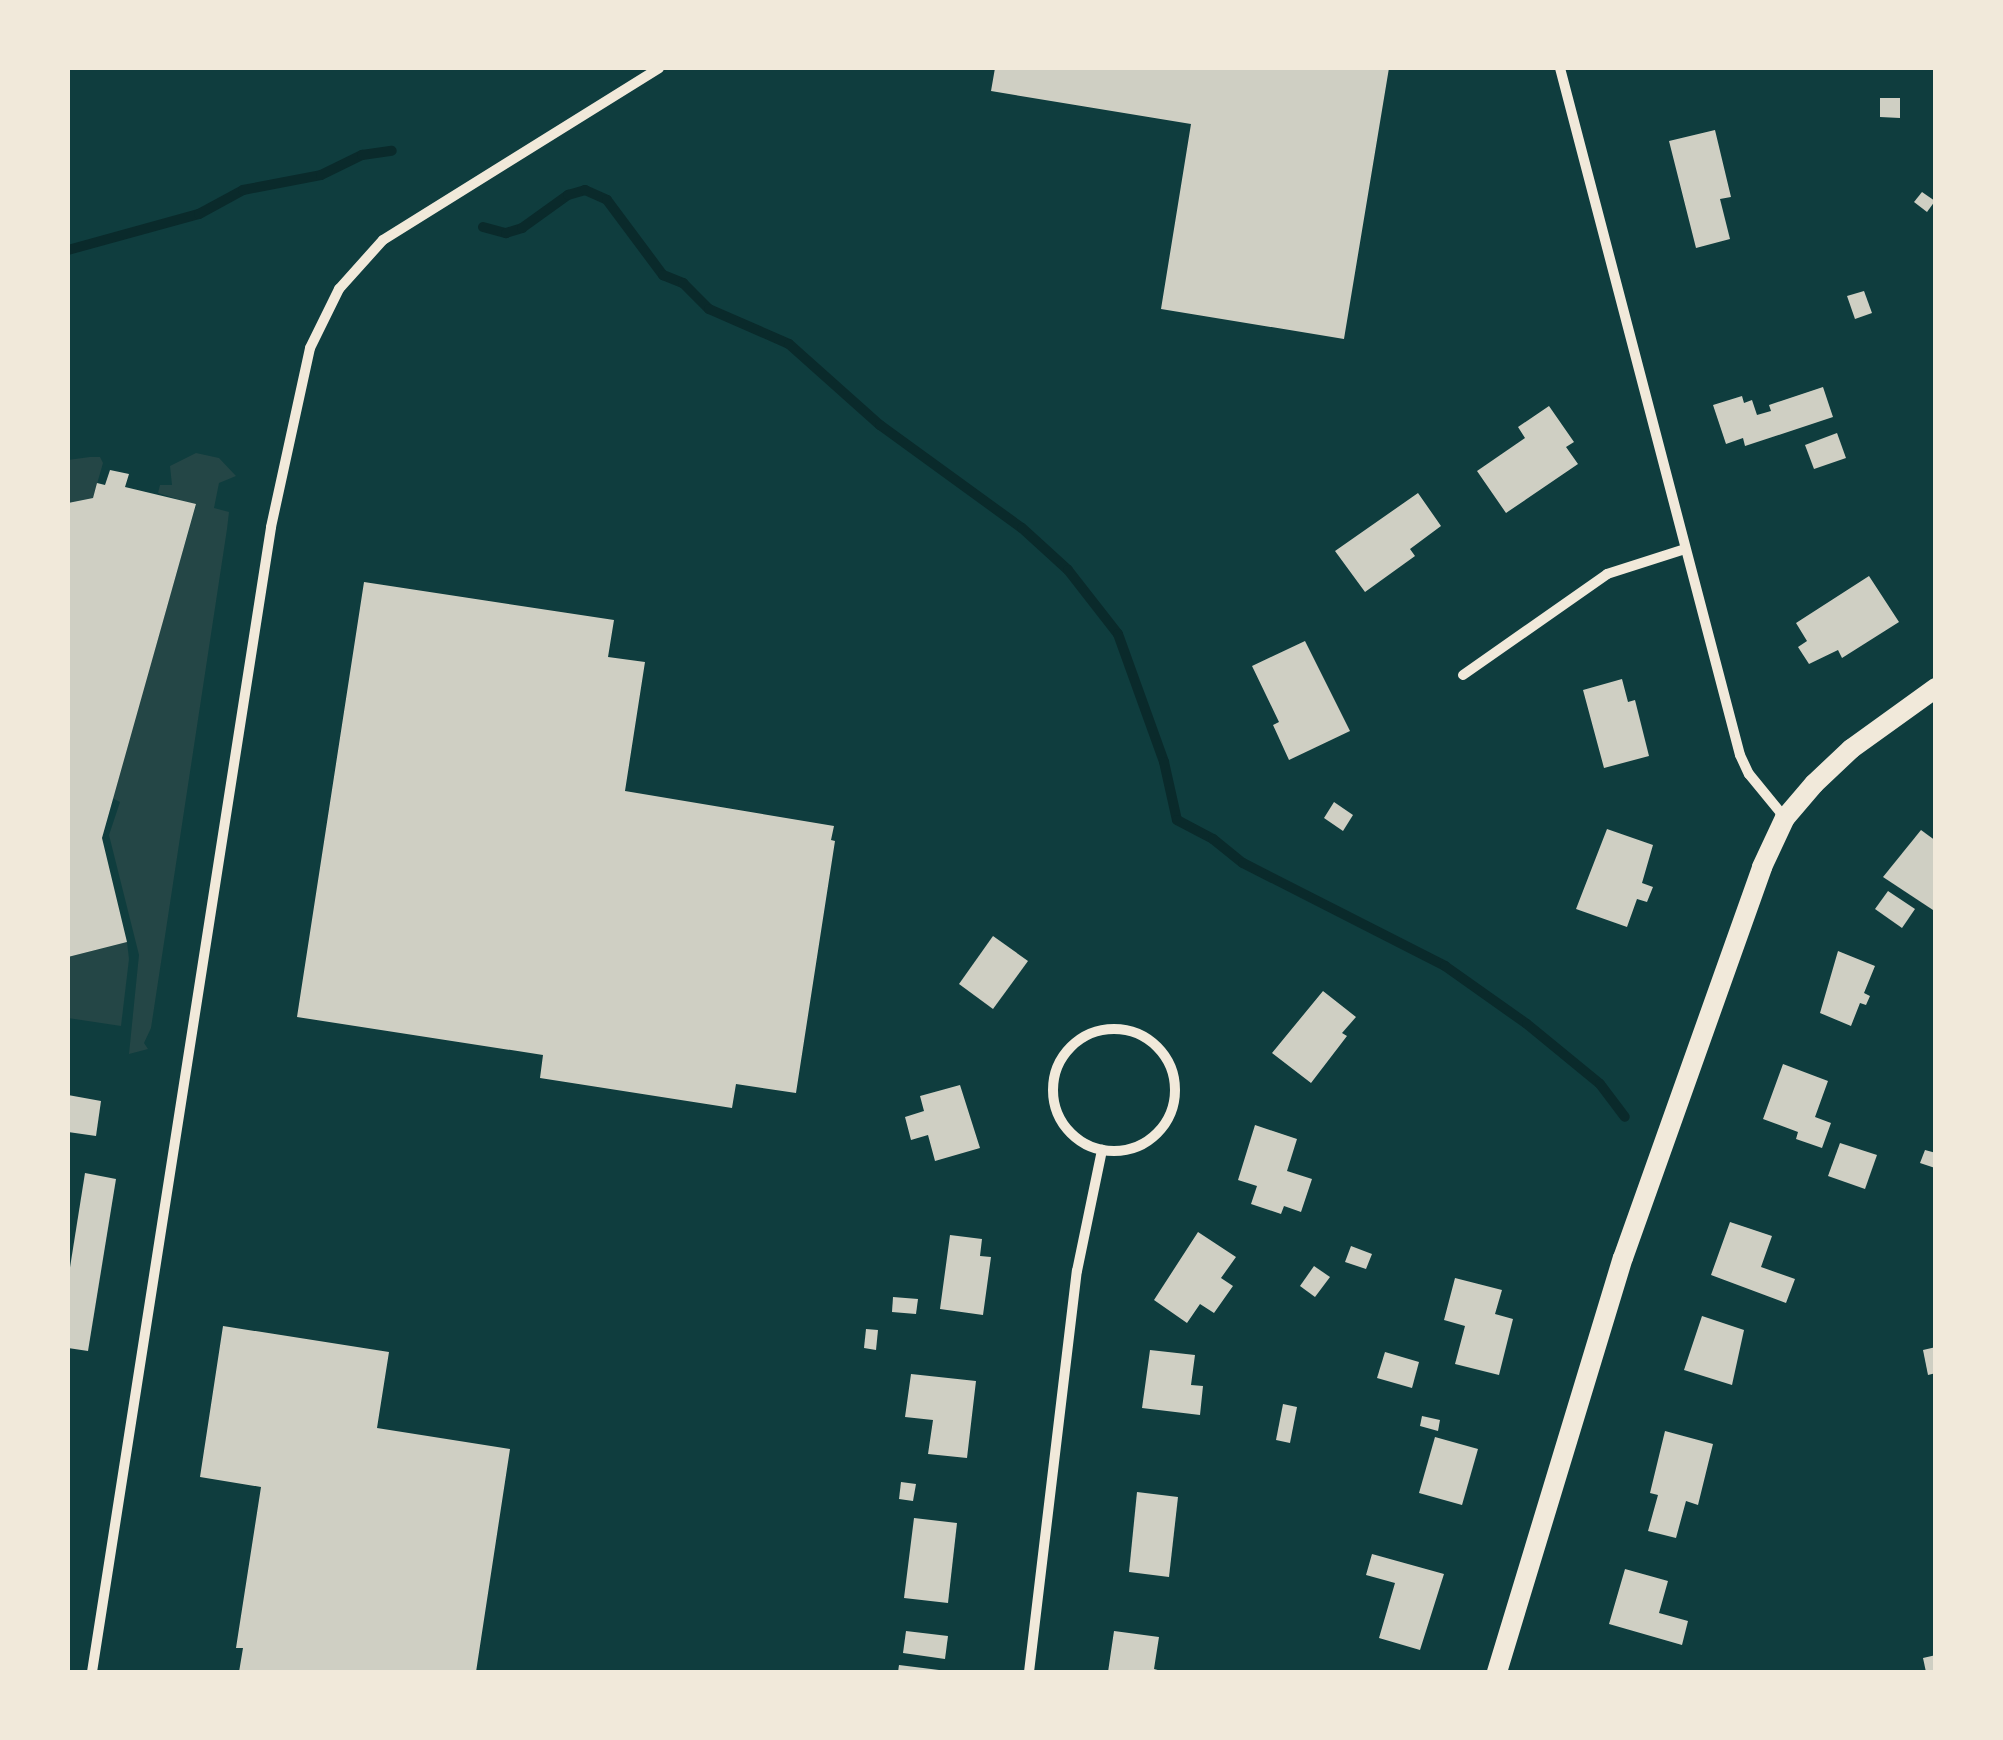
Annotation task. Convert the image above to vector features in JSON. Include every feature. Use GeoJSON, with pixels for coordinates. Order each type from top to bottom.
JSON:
{"type":"FeatureCollection","features":[{"type":"Feature","properties":{"kind":"main road"},"geometry":{"type":"LineString","coordinates":[[1497,1672],[1652,1171],[1738,930],[1784,818],[1851,749],[1936,688]]}},
{"type":"Feature","properties":{"kind":"street"},"geometry":{"type":"LineString","coordinates":[[92,1672],[271,527],[310,348],[339,290],[383,240],[659,68]]}},
{"type":"Feature","properties":{"kind":"street"},"geometry":{"type":"LineString","coordinates":[[1560,68],[1740,755],[1749,774],[1784,818]]}},
{"type":"Feature","properties":{"kind":"street"},"geometry":{"type":"LineString","coordinates":[[1463,675],[1607,574],[1685,549]]}},
{"type":"Feature","properties":{"kind":"street"},"geometry":{"type":"LineString","coordinates":[[1112,1028],[1134,1032],[1158,1048],[1167,1060],[1175,1088],[1167,1120],[1151,1138],[1125,1150],[1102,1150],[1069,1132],[1057,1112],[1055,1073],[1064,1054],[1086,1035],[1112,1028]]}},
{"type":"Feature","properties":{"kind":"street"},"geometry":{"type":"LineString","coordinates":[[1029,1672],[1077,1271],[1102,1150]]}},
{"type":"Feature","properties":{"kind":"shaded area"},"geometry":{"type":"Polygon","coordinates":[[[196,453],[219,458],[236,476],[219,483],[214,508],[229,512],[227,529],[151,1028],[144,1043],[148,1049],[129,1054],[139,955],[109,835],[120,802],[112,798],[196,505],[158,493],[160,485],[172,485],[170,466],[196,453]]]}},
{"type":"Feature","properties":{"kind":"shaded area"},"geometry":{"type":"Polygon","coordinates":[[[100,457],[103,463],[93,498],[68,503],[68,460],[100,457]]]}},
{"type":"Feature","properties":{"kind":"shaded area"},"geometry":{"type":"Polygon","coordinates":[[[127,942],[129,959],[121,1026],[68,1018],[68,957],[127,942]]]}},
{"type":"Feature","properties":{"kind":"building"},"geometry":{"type":"Polygon","coordinates":[[[995,68],[1389,68],[1344,339],[1161,309],[1191,124],[991,91],[995,68]]]}},
{"type":"Feature","properties":{"kind":"building"},"geometry":{"type":"Polygon","coordinates":[[[1880,98],[1900,98],[1900,118],[1880,117],[1880,98]]]}},
{"type":"Feature","properties":{"kind":"building"},"geometry":{"type":"Polygon","coordinates":[[[1715,130],[1731,197],[1720,199],[1730,239],[1696,248],[1669,141],[1715,130]]]}},
{"type":"Feature","properties":{"kind":"building"},"geometry":{"type":"Polygon","coordinates":[[[1922,192],[1935,201],[1927,212],[1914,202],[1922,192]]]}},
{"type":"Feature","properties":{"kind":"building"},"geometry":{"type":"Polygon","coordinates":[[[1864,291],[1872,313],[1855,319],[1847,296],[1864,291]]]}},
{"type":"Feature","properties":{"kind":"building"},"geometry":{"type":"Polygon","coordinates":[[[1823,387],[1833,417],[1745,446],[1743,438],[1726,444],[1713,405],[1742,396],[1744,403],[1752,400],[1757,415],[1771,411],[1769,405],[1823,387]]]}},
{"type":"Feature","properties":{"kind":"building"},"geometry":{"type":"Polygon","coordinates":[[[1549,406],[1574,442],[1566,447],[1578,464],[1506,513],[1477,471],[1525,438],[1518,427],[1549,406]]]}},
{"type":"Feature","properties":{"kind":"building"},"geometry":{"type":"Polygon","coordinates":[[[1837,433],[1846,458],[1814,469],[1805,445],[1837,433]]]}},
{"type":"Feature","properties":{"kind":"building"},"geometry":{"type":"Polygon","coordinates":[[[110,470],[129,474],[125,487],[196,504],[102,838],[127,942],[68,957],[68,503],[93,498],[97,483],[105,485],[110,470]]]}},
{"type":"Feature","properties":{"kind":"building"},"geometry":{"type":"Polygon","coordinates":[[[1418,493],[1441,526],[1410,549],[1415,556],[1365,592],[1335,551],[1418,493]]]}},
{"type":"Feature","properties":{"kind":"building"},"geometry":{"type":"Polygon","coordinates":[[[1869,576],[1899,622],[1842,658],[1838,650],[1809,664],[1798,647],[1807,641],[1796,623],[1869,576]]]}},
{"type":"Feature","properties":{"kind":"building"},"geometry":{"type":"Polygon","coordinates":[[[364,582],[614,620],[608,657],[645,662],[625,791],[834,826],[831,840],[835,841],[796,1093],[736,1084],[732,1108],[540,1078],[543,1055],[297,1017],[364,582]]]}},
{"type":"Feature","properties":{"kind":"building"},"geometry":{"type":"Polygon","coordinates":[[[1305,641],[1350,731],[1289,760],[1273,725],[1279,722],[1252,666],[1305,641]]]}},
{"type":"Feature","properties":{"kind":"building"},"geometry":{"type":"Polygon","coordinates":[[[1622,679],[1628,702],[1635,700],[1649,756],[1604,768],[1583,690],[1622,679]]]}},
{"type":"Feature","properties":{"kind":"building"},"geometry":{"type":"Polygon","coordinates":[[[1334,802],[1353,815],[1343,831],[1324,818],[1334,802]]]}},
{"type":"Feature","properties":{"kind":"building"},"geometry":{"type":"Polygon","coordinates":[[[1607,829],[1653,845],[1642,883],[1653,887],[1647,902],[1637,899],[1627,927],[1576,909],[1607,829]]]}},
{"type":"Feature","properties":{"kind":"building"},"geometry":{"type":"Polygon","coordinates":[[[1921,830],[1936,841],[1933,910],[1883,877],[1921,830]]]}},
{"type":"Feature","properties":{"kind":"building"},"geometry":{"type":"Polygon","coordinates":[[[1888,891],[1915,909],[1902,928],[1875,909],[1888,891]]]}},
{"type":"Feature","properties":{"kind":"building"},"geometry":{"type":"Polygon","coordinates":[[[993,936],[1028,961],[993,1009],[959,984],[993,936]]]}},
{"type":"Feature","properties":{"kind":"building"},"geometry":{"type":"Polygon","coordinates":[[[1838,951],[1875,966],[1864,993],[1870,996],[1866,1005],[1860,1003],[1851,1026],[1820,1013],[1838,951]]]}},
{"type":"Feature","properties":{"kind":"building"},"geometry":{"type":"Polygon","coordinates":[[[1323,991],[1356,1017],[1342,1033],[1347,1036],[1311,1083],[1272,1053],[1323,991]]]}},
{"type":"Feature","properties":{"kind":"building"},"geometry":{"type":"Polygon","coordinates":[[[1783,1064],[1828,1081],[1815,1117],[1831,1123],[1822,1148],[1796,1139],[1798,1132],[1763,1119],[1783,1064]]]}},
{"type":"Feature","properties":{"kind":"building"},"geometry":{"type":"Polygon","coordinates":[[[960,1085],[980,1148],[935,1161],[928,1135],[911,1140],[905,1117],[924,1111],[920,1096],[960,1085]]]}},
{"type":"Feature","properties":{"kind":"building"},"geometry":{"type":"Polygon","coordinates":[[[68,1095],[101,1101],[96,1136],[68,1132],[68,1095]]]}},
{"type":"Feature","properties":{"kind":"building"},"geometry":{"type":"Polygon","coordinates":[[[1255,1125],[1297,1139],[1287,1171],[1312,1179],[1301,1212],[1284,1206],[1281,1214],[1251,1204],[1257,1186],[1238,1180],[1255,1125]]]}},
{"type":"Feature","properties":{"kind":"building"},"geometry":{"type":"Polygon","coordinates":[[[1840,1143],[1877,1155],[1865,1189],[1828,1176],[1840,1143]]]}},
{"type":"Feature","properties":{"kind":"building"},"geometry":{"type":"Polygon","coordinates":[[[1925,1150],[1936,1153],[1935,1168],[1920,1163],[1925,1150]]]}},
{"type":"Feature","properties":{"kind":"building"},"geometry":{"type":"Polygon","coordinates":[[[85,1173],[116,1179],[88,1351],[68,1348],[68,1280],[85,1173]]]}},
{"type":"Feature","properties":{"kind":"building"},"geometry":{"type":"Polygon","coordinates":[[[1730,1222],[1772,1236],[1761,1267],[1795,1279],[1786,1303],[1711,1275],[1730,1222]]]}},
{"type":"Feature","properties":{"kind":"building"},"geometry":{"type":"Polygon","coordinates":[[[1198,1232],[1236,1257],[1221,1278],[1233,1286],[1214,1313],[1200,1304],[1187,1323],[1154,1300],[1198,1232]]]}},
{"type":"Feature","properties":{"kind":"building"},"geometry":{"type":"Polygon","coordinates":[[[950,1235],[982,1239],[980,1256],[991,1257],[983,1315],[940,1309],[950,1235]]]}},
{"type":"Feature","properties":{"kind":"building"},"geometry":{"type":"Polygon","coordinates":[[[1351,1246],[1372,1254],[1366,1269],[1345,1262],[1351,1246]]]}},
{"type":"Feature","properties":{"kind":"building"},"geometry":{"type":"Polygon","coordinates":[[[1314,1266],[1330,1277],[1315,1297],[1300,1286],[1314,1266]]]}},
{"type":"Feature","properties":{"kind":"building"},"geometry":{"type":"Polygon","coordinates":[[[1455,1278],[1502,1290],[1495,1314],[1513,1319],[1499,1375],[1455,1364],[1465,1326],[1444,1320],[1455,1278]]]}},
{"type":"Feature","properties":{"kind":"building"},"geometry":{"type":"Polygon","coordinates":[[[893,1297],[918,1299],[916,1314],[892,1312],[893,1297]]]}},
{"type":"Feature","properties":{"kind":"building"},"geometry":{"type":"Polygon","coordinates":[[[1702,1316],[1744,1330],[1732,1385],[1684,1370],[1702,1316]]]}},
{"type":"Feature","properties":{"kind":"building"},"geometry":{"type":"Polygon","coordinates":[[[223,1326],[389,1352],[377,1428],[510,1449],[476,1672],[239,1672],[243,1648],[236,1648],[261,1487],[200,1477],[223,1326]]]}},
{"type":"Feature","properties":{"kind":"building"},"geometry":{"type":"Polygon","coordinates":[[[866,1329],[878,1330],[876,1350],[864,1348],[866,1329]]]}},
{"type":"Feature","properties":{"kind":"building"},"geometry":{"type":"Polygon","coordinates":[[[1936,1347],[1936,1373],[1928,1375],[1923,1350],[1936,1347]]]}},
{"type":"Feature","properties":{"kind":"building"},"geometry":{"type":"Polygon","coordinates":[[[1150,1350],[1195,1355],[1191,1385],[1203,1386],[1200,1415],[1142,1408],[1150,1350]]]}},
{"type":"Feature","properties":{"kind":"building"},"geometry":{"type":"Polygon","coordinates":[[[1385,1352],[1419,1362],[1412,1388],[1377,1378],[1385,1352]]]}},
{"type":"Feature","properties":{"kind":"building"},"geometry":{"type":"Polygon","coordinates":[[[911,1374],[976,1381],[967,1458],[928,1454],[933,1420],[905,1417],[911,1374]]]}},
{"type":"Feature","properties":{"kind":"building"},"geometry":{"type":"Polygon","coordinates":[[[1283,1404],[1297,1407],[1290,1443],[1276,1440],[1283,1404]]]}},
{"type":"Feature","properties":{"kind":"building"},"geometry":{"type":"Polygon","coordinates":[[[1422,1416],[1440,1420],[1438,1431],[1420,1426],[1422,1416]]]}},
{"type":"Feature","properties":{"kind":"building"},"geometry":{"type":"Polygon","coordinates":[[[1665,1431],[1713,1444],[1698,1505],[1686,1501],[1676,1538],[1648,1531],[1658,1495],[1650,1493],[1665,1431]]]}},
{"type":"Feature","properties":{"kind":"building"},"geometry":{"type":"Polygon","coordinates":[[[1435,1437],[1478,1449],[1462,1505],[1419,1493],[1435,1437]]]}},
{"type":"Feature","properties":{"kind":"building"},"geometry":{"type":"Polygon","coordinates":[[[901,1482],[916,1484],[913,1501],[899,1499],[901,1482]]]}},
{"type":"Feature","properties":{"kind":"building"},"geometry":{"type":"Polygon","coordinates":[[[1137,1492],[1178,1497],[1169,1577],[1129,1572],[1137,1492]]]}},
{"type":"Feature","properties":{"kind":"building"},"geometry":{"type":"Polygon","coordinates":[[[914,1518],[957,1523],[948,1603],[904,1598],[914,1518]]]}},
{"type":"Feature","properties":{"kind":"building"},"geometry":{"type":"Polygon","coordinates":[[[1372,1554],[1444,1574],[1420,1650],[1379,1638],[1395,1583],[1366,1575],[1372,1554]]]}},
{"type":"Feature","properties":{"kind":"building"},"geometry":{"type":"Polygon","coordinates":[[[1625,1569],[1668,1581],[1659,1613],[1688,1621],[1682,1645],[1609,1624],[1625,1569]]]}},
{"type":"Feature","properties":{"kind":"building"},"geometry":{"type":"Polygon","coordinates":[[[906,1631],[948,1636],[945,1659],[903,1653],[906,1631]]]}},
{"type":"Feature","properties":{"kind":"building"},"geometry":{"type":"Polygon","coordinates":[[[1114,1631],[1159,1637],[1154,1669],[1165,1672],[1108,1672],[1114,1631]]]}},
{"type":"Feature","properties":{"kind":"building"},"geometry":{"type":"Polygon","coordinates":[[[1936,1655],[1936,1672],[1926,1672],[1923,1658],[1936,1655]]]}},
{"type":"Feature","properties":{"kind":"building"},"geometry":{"type":"Polygon","coordinates":[[[899,1665],[939,1670],[939,1672],[898,1672],[899,1665]]]}},
{"type":"Feature","properties":{"kind":"waterway"},"geometry":{"type":"LineString","coordinates":[[68,250],[199,214],[243,190],[321,175],[362,155],[392,151]]}},
{"type":"Feature","properties":{"kind":"waterway"},"geometry":{"type":"LineString","coordinates":[[483,227],[506,233],[522,228],[568,195],[585,190],[607,200],[663,275],[683,283],[709,309],[789,344],[880,425],[1022,528],[1068,570],[1118,634],[1164,762],[1177,820],[1213,839],[1243,863],[1445,966],[1527,1024],[1600,1084],[1625,1117]]}}]}
